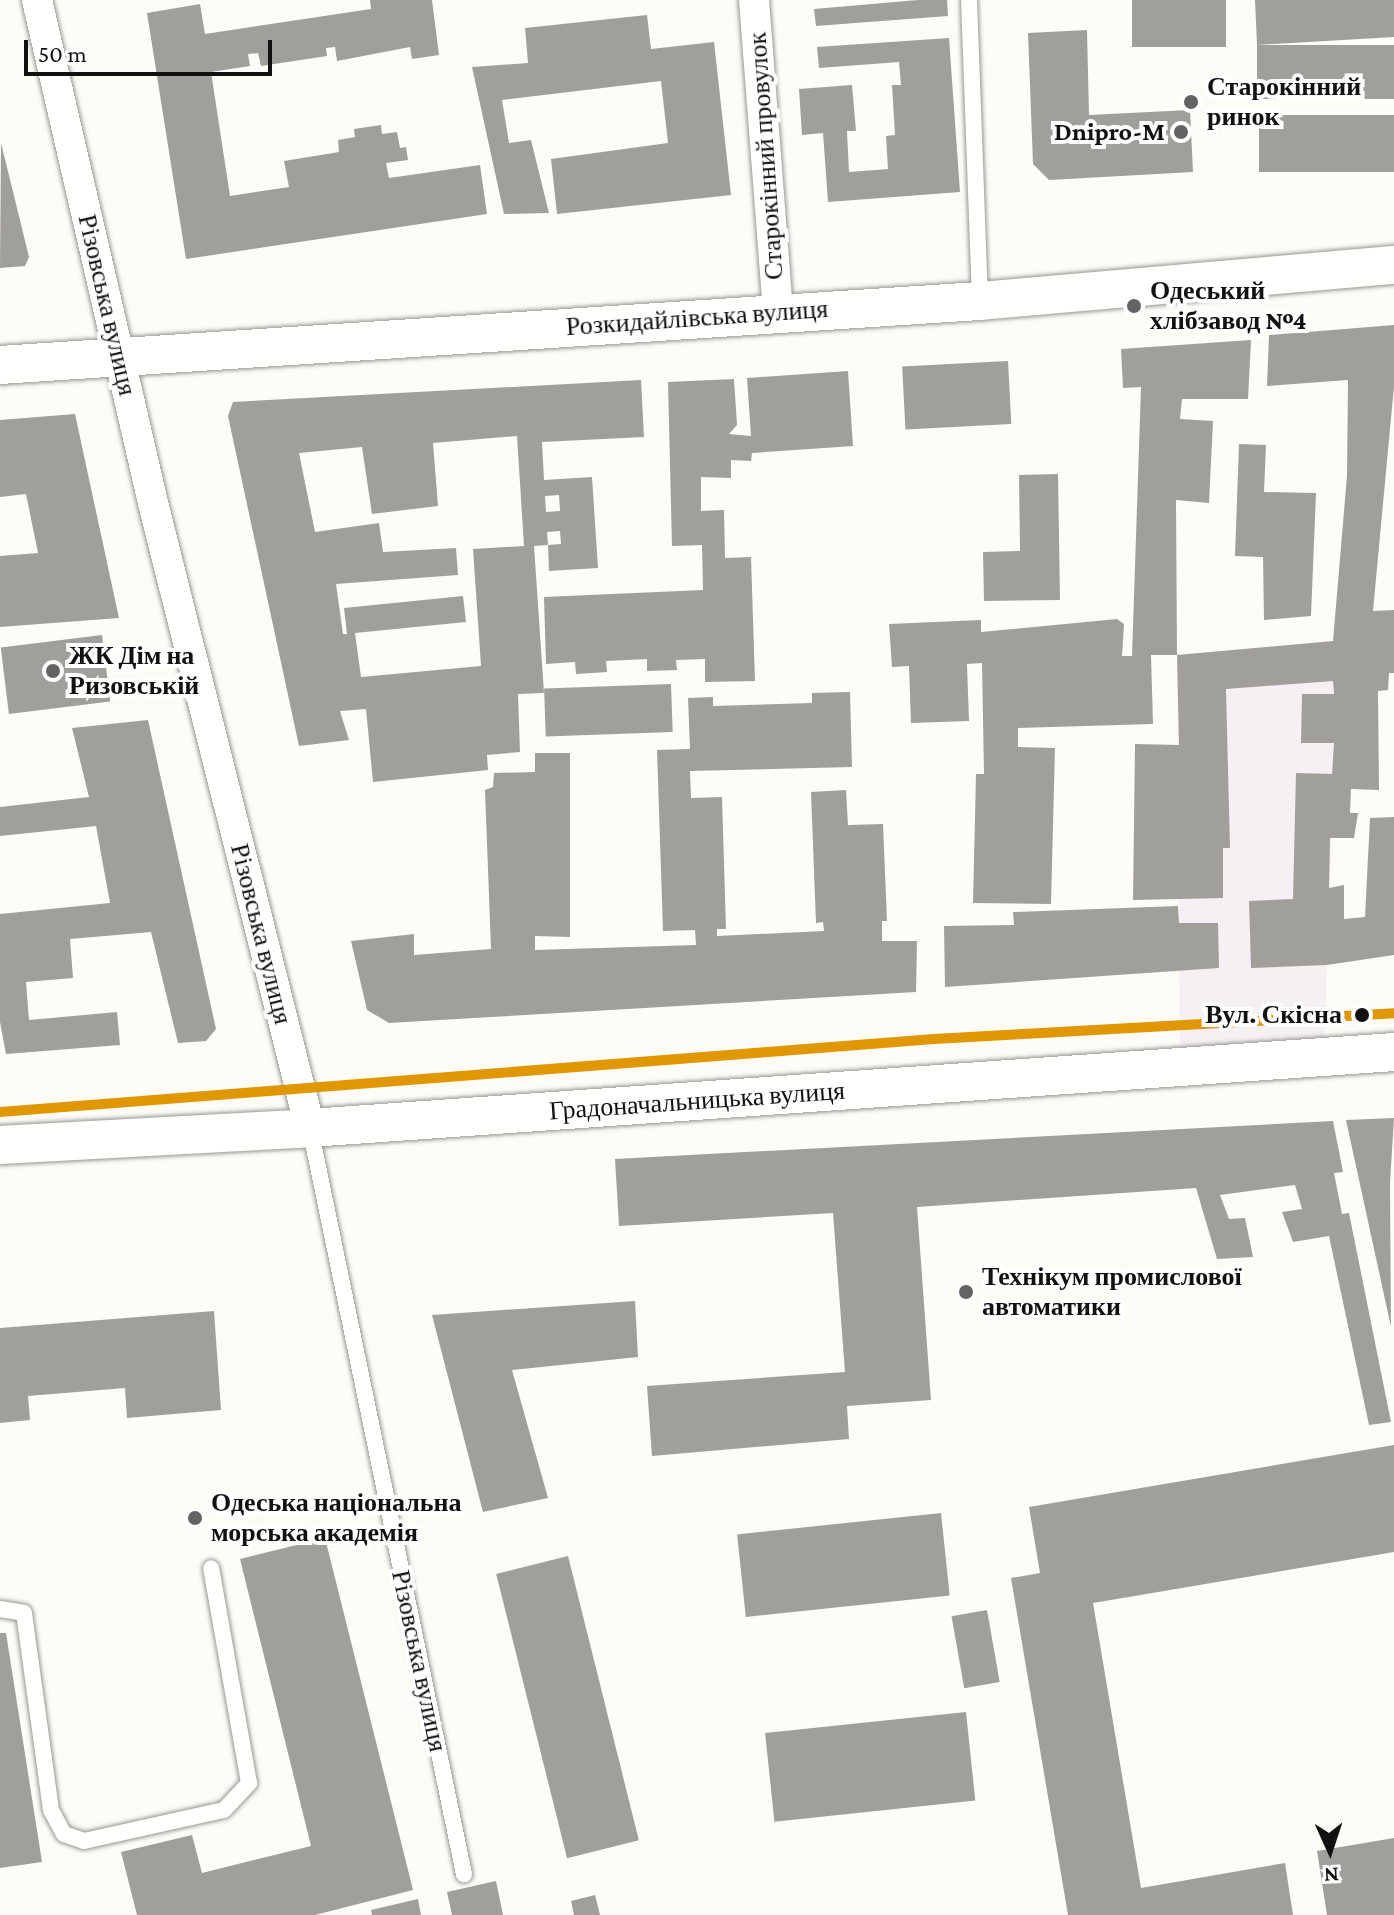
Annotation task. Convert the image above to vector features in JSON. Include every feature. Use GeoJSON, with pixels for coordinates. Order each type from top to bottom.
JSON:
{"type":"FeatureCollection","features":[{"type":"Feature","properties":{"kind":"street","name":"Різовська вулиця"},"geometry":{"type":"LineString","coordinates":[[37,0],[119,356],[310,1128]]}},
{"type":"Feature","properties":{"kind":"street","name":"Старокінний провулок"},"geometry":{"type":"LineString","coordinates":[[754,0],[778,313]]}},
{"type":"Feature","properties":{"kind":"street","name":"Розкидайлівська вулиця"},"geometry":{"type":"LineString","coordinates":[[0,365],[980,301],[1394,265]]}},
{"type":"Feature","properties":{"kind":"street","name":"Градоначальницька вулиця"},"geometry":{"type":"LineString","coordinates":[[0,1145],[310,1128],[1394,1052]]}},
{"type":"Feature","properties":{"kind":"lane"},"geometry":{"type":"LineString","coordinates":[[969,0],[980,301]]}},
{"type":"Feature","properties":{"kind":"lane","name":"Різовська вулиця"},"geometry":{"type":"LineString","coordinates":[[310,1128],[464,1874]]}},
{"type":"Feature","properties":{"kind":"lane"},"geometry":{"type":"LineString","coordinates":[[0,1609],[24,1613],[51,1810],[64,1834],[84,1841],[224,1810],[249,1783],[211,1568]]}},
{"type":"Feature","properties":{"kind":"shaded area"},"geometry":{"type":"Polygon","coordinates":[[[1333,641],[1334,761],[1324,1056],[1180,1064],[1177,655],[1333,641]]]}},
{"type":"Feature","properties":{"kind":"building"},"geometry":{"type":"Polygon","coordinates":[[[370,0],[432,0],[439,55],[412,59],[410,47],[337,61],[335,47],[326,48],[327,56],[261,66],[258,53],[248,54],[250,66],[211,72],[230,196],[289,187],[284,161],[339,152],[338,140],[355,137],[354,129],[381,125],[382,134],[397,132],[400,148],[406,147],[408,160],[386,163],[389,178],[480,165],[487,214],[186,259],[147,13],[200,4],[205,34],[371,9],[370,0]]]}},
{"type":"Feature","properties":{"kind":"building"},"geometry":{"type":"Polygon","coordinates":[[[947,0],[948,16],[816,26],[814,9],[947,0]]]}},
{"type":"Feature","properties":{"kind":"building"},"geometry":{"type":"Polygon","coordinates":[[[1132,0],[1226,0],[1226,47],[1132,47],[1132,0]]]}},
{"type":"Feature","properties":{"kind":"building"},"geometry":{"type":"Polygon","coordinates":[[[1255,0],[1394,0],[1394,37],[1257,45],[1255,0]]]}},
{"type":"Feature","properties":{"kind":"building"},"geometry":{"type":"Polygon","coordinates":[[[647,15],[651,49],[714,42],[731,195],[557,214],[551,159],[668,143],[661,81],[502,100],[509,143],[531,140],[549,213],[504,214],[472,67],[528,63],[525,28],[647,15]]]}},
{"type":"Feature","properties":{"kind":"building"},"geometry":{"type":"Polygon","coordinates":[[[1087,30],[1089,115],[1190,110],[1193,172],[1049,180],[1033,164],[1028,33],[1087,30]]]}},
{"type":"Feature","properties":{"kind":"building"},"geometry":{"type":"Polygon","coordinates":[[[949,38],[960,192],[828,202],[823,133],[802,135],[799,89],[852,85],[856,131],[847,131],[849,172],[888,169],[886,136],[895,135],[892,85],[901,85],[899,62],[819,68],[817,47],[949,38]]]}},
{"type":"Feature","properties":{"kind":"building"},"geometry":{"type":"Polygon","coordinates":[[[1257,45],[1394,45],[1394,99],[1257,99],[1257,45]]]}},
{"type":"Feature","properties":{"kind":"building"},"geometry":{"type":"Polygon","coordinates":[[[1259,115],[1394,115],[1394,172],[1259,172],[1259,115]]]}},
{"type":"Feature","properties":{"kind":"building"},"geometry":{"type":"Polygon","coordinates":[[[1,143],[29,257],[25,266],[0,268],[1,143]]]}},
{"type":"Feature","properties":{"kind":"building"},"geometry":{"type":"Polygon","coordinates":[[[1394,325],[1394,386],[1373,611],[1394,610],[1394,673],[1389,673],[1388,690],[1378,691],[1379,790],[1351,789],[1350,813],[1358,813],[1354,838],[1330,838],[1329,888],[1344,885],[1344,919],[1365,917],[1370,818],[1394,817],[1394,955],[1327,965],[1251,968],[1249,901],[1293,899],[1296,773],[1332,774],[1334,743],[1301,743],[1302,694],[1334,694],[1333,681],[1226,689],[1230,848],[1223,848],[1223,898],[1133,900],[1135,744],[1179,745],[1177,655],[1333,641],[1347,476],[1348,380],[1267,386],[1269,335],[1394,325]]]}},
{"type":"Feature","properties":{"kind":"building"},"geometry":{"type":"Polygon","coordinates":[[[1251,340],[1248,399],[1182,399],[1180,419],[1213,421],[1209,503],[1176,500],[1177,655],[1151,655],[1153,724],[1018,728],[1018,747],[1055,748],[1051,904],[973,903],[976,774],[984,774],[982,663],[967,664],[969,721],[911,723],[909,666],[892,667],[889,624],[981,620],[981,632],[1117,619],[1124,624],[1122,656],[1132,656],[1141,387],[1123,388],[1121,349],[1251,340]]]}},
{"type":"Feature","properties":{"kind":"building"},"geometry":{"type":"Polygon","coordinates":[[[1008,361],[1011,424],[905,429],[902,367],[1008,361]]]}},
{"type":"Feature","properties":{"kind":"building"},"geometry":{"type":"Polygon","coordinates":[[[848,371],[853,446],[752,453],[751,461],[731,460],[731,478],[701,477],[701,511],[724,510],[725,558],[751,557],[755,681],[705,682],[705,659],[676,660],[677,670],[647,671],[647,659],[606,661],[607,672],[576,674],[575,662],[546,664],[544,597],[703,590],[702,545],[672,546],[668,382],[734,379],[737,425],[729,434],[751,436],[747,378],[848,371]]]}},
{"type":"Feature","properties":{"kind":"building"},"geometry":{"type":"Polygon","coordinates":[[[641,380],[644,437],[542,442],[544,480],[592,477],[598,568],[549,571],[548,545],[534,546],[544,693],[518,694],[520,752],[487,755],[488,770],[373,782],[366,709],[340,711],[349,740],[299,746],[228,416],[233,402],[641,380]],[[517,436],[433,443],[438,506],[372,514],[362,447],[299,453],[315,532],[379,523],[383,552],[456,548],[458,575],[336,584],[343,634],[347,634],[344,608],[463,596],[466,622],[355,633],[361,677],[481,666],[473,549],[524,546],[517,436]],[[559,495],[545,496],[546,512],[560,511],[559,495]],[[560,531],[547,532],[548,545],[561,544],[560,531]]]}},
{"type":"Feature","properties":{"kind":"building"},"geometry":{"type":"Polygon","coordinates":[[[75,414],[119,618],[0,627],[0,556],[38,553],[26,494],[0,497],[0,420],[75,414]]]}},
{"type":"Feature","properties":{"kind":"building"},"geometry":{"type":"Polygon","coordinates":[[[1239,444],[1266,445],[1264,492],[1316,493],[1311,616],[1264,620],[1263,557],[1235,556],[1239,444]]]}},
{"type":"Feature","properties":{"kind":"building"},"geometry":{"type":"Polygon","coordinates":[[[1058,474],[1060,600],[984,601],[983,552],[1020,551],[1019,475],[1058,474]]]}},
{"type":"Feature","properties":{"kind":"building","name":"ЖК Дім на Ризовській"},"geometry":{"type":"Polygon","coordinates":[[[102,635],[110,702],[9,714],[1,647],[102,635]]]}},
{"type":"Feature","properties":{"kind":"building"},"geometry":{"type":"Polygon","coordinates":[[[671,684],[673,732],[546,736],[544,688],[671,684]]]}},
{"type":"Feature","properties":{"kind":"building"},"geometry":{"type":"Polygon","coordinates":[[[850,692],[852,767],[690,771],[691,798],[722,797],[726,929],[717,929],[717,936],[824,931],[823,922],[816,923],[811,792],[846,790],[848,825],[883,824],[887,921],[882,921],[882,941],[917,941],[916,992],[389,1023],[367,1010],[351,941],[414,934],[414,955],[491,949],[485,790],[493,787],[494,773],[535,772],[535,753],[570,753],[570,937],[535,936],[535,950],[696,945],[695,930],[663,931],[657,750],[690,749],[688,698],[713,697],[713,706],[812,703],[812,693],[850,692]]]}},
{"type":"Feature","properties":{"kind":"building"},"geometry":{"type":"Polygon","coordinates":[[[148,720],[216,1029],[206,1041],[178,1043],[151,932],[70,939],[73,978],[26,982],[29,1020],[117,1012],[120,1045],[6,1054],[0,1022],[0,914],[110,903],[96,826],[0,836],[0,807],[89,797],[72,728],[148,720]]]}},
{"type":"Feature","properties":{"kind":"building"},"geometry":{"type":"Polygon","coordinates":[[[1178,906],[1179,923],[1218,923],[1219,968],[945,987],[944,926],[1014,925],[1013,912],[1178,906]]]}},
{"type":"Feature","properties":{"kind":"building"},"geometry":{"type":"Polygon","coordinates":[[[1394,1118],[1390,1183],[1391,1327],[1346,1120],[1394,1118]]]}},
{"type":"Feature","properties":{"kind":"building"},"geometry":{"type":"Polygon","coordinates":[[[1333,1121],[1343,1172],[1334,1173],[1342,1214],[1349,1213],[1391,1422],[1369,1425],[1329,1236],[1293,1242],[1282,1212],[1302,1209],[1295,1185],[1220,1195],[1229,1219],[1245,1218],[1253,1257],[1217,1259],[1196,1188],[917,1207],[931,1400],[847,1406],[849,1439],[652,1456],[647,1386],[845,1372],[833,1213],[619,1226],[615,1159],[1333,1121]]]}},
{"type":"Feature","properties":{"kind":"building"},"geometry":{"type":"Polygon","coordinates":[[[635,1301],[638,1357],[512,1370],[548,1498],[483,1512],[432,1315],[635,1301]]]}},
{"type":"Feature","properties":{"kind":"building"},"geometry":{"type":"Polygon","coordinates":[[[214,1311],[221,1410],[127,1418],[125,1388],[28,1396],[30,1420],[0,1423],[0,1328],[214,1311]]]}},
{"type":"Feature","properties":{"kind":"building"},"geometry":{"type":"Polygon","coordinates":[[[1394,1445],[1394,1552],[1093,1603],[1141,1888],[1285,1863],[1293,1915],[1068,1915],[1011,1578],[1040,1573],[1029,1507],[1394,1445]]]}},
{"type":"Feature","properties":{"kind":"building"},"geometry":{"type":"Polygon","coordinates":[[[941,1513],[950,1596],[746,1617],[737,1534],[941,1513]]]}},
{"type":"Feature","properties":{"kind":"building"},"geometry":{"type":"Polygon","coordinates":[[[325,1538],[413,1890],[315,1915],[137,1915],[121,1852],[192,1835],[202,1873],[311,1846],[240,1559],[325,1538]]]}},
{"type":"Feature","properties":{"kind":"building"},"geometry":{"type":"Polygon","coordinates":[[[568,1556],[639,1840],[567,1858],[496,1574],[568,1556]]]}},
{"type":"Feature","properties":{"kind":"building"},"geometry":{"type":"Polygon","coordinates":[[[987,1610],[1000,1682],[964,1688],[952,1616],[987,1610]]]}},
{"type":"Feature","properties":{"kind":"building"},"geometry":{"type":"Polygon","coordinates":[[[0,1633],[6,1633],[42,1862],[0,1868],[0,1633]]]}},
{"type":"Feature","properties":{"kind":"building"},"geometry":{"type":"Polygon","coordinates":[[[966,1712],[975,1801],[774,1822],[765,1733],[966,1712]]]}},
{"type":"Feature","properties":{"kind":"building"},"geometry":{"type":"Polygon","coordinates":[[[1394,1838],[1394,1915],[1327,1915],[1317,1851],[1394,1838]]]}},
{"type":"Feature","properties":{"kind":"building"},"geometry":{"type":"Polygon","coordinates":[[[496,1881],[503,1915],[452,1915],[447,1892],[496,1881]]]}},
{"type":"Feature","properties":{"kind":"building"},"geometry":{"type":"Polygon","coordinates":[[[595,1895],[600,1915],[574,1915],[571,1901],[595,1895]]]}},
{"type":"Feature","properties":{"kind":"building"},"geometry":{"type":"Polygon","coordinates":[[[418,1899],[421,1915],[372,1915],[371,1910],[418,1899]]]}},
{"type":"Feature","properties":{"kind":"transit line"},"geometry":{"type":"LineString","coordinates":[[0,1112],[934,1039],[1394,1013]]}},
{"type":"Feature","properties":{"kind":"place","name":"Старокінний ринок"},"geometry":{"type":"Point","coordinates":[1191,102]}},
{"type":"Feature","properties":{"kind":"place","name":"Dnipro-M"},"geometry":{"type":"Point","coordinates":[1181,132]}},
{"type":"Feature","properties":{"kind":"place","name":"Одеський хлібзавод №4"},"geometry":{"type":"Point","coordinates":[1134,306]}},
{"type":"Feature","properties":{"kind":"place","name":"ЖК Дім на Ризовській"},"geometry":{"type":"Point","coordinates":[53,671]}},
{"type":"Feature","properties":{"kind":"place","name":"Вул. Скісна"},"geometry":{"type":"Point","coordinates":[1362,1015]}},
{"type":"Feature","properties":{"kind":"place","name":"Технікум промислової автоматики"},"geometry":{"type":"Point","coordinates":[966,1292]}},
{"type":"Feature","properties":{"kind":"place","name":"Одеська національна морська академія"},"geometry":{"type":"Point","coordinates":[195,1518]}}]}
